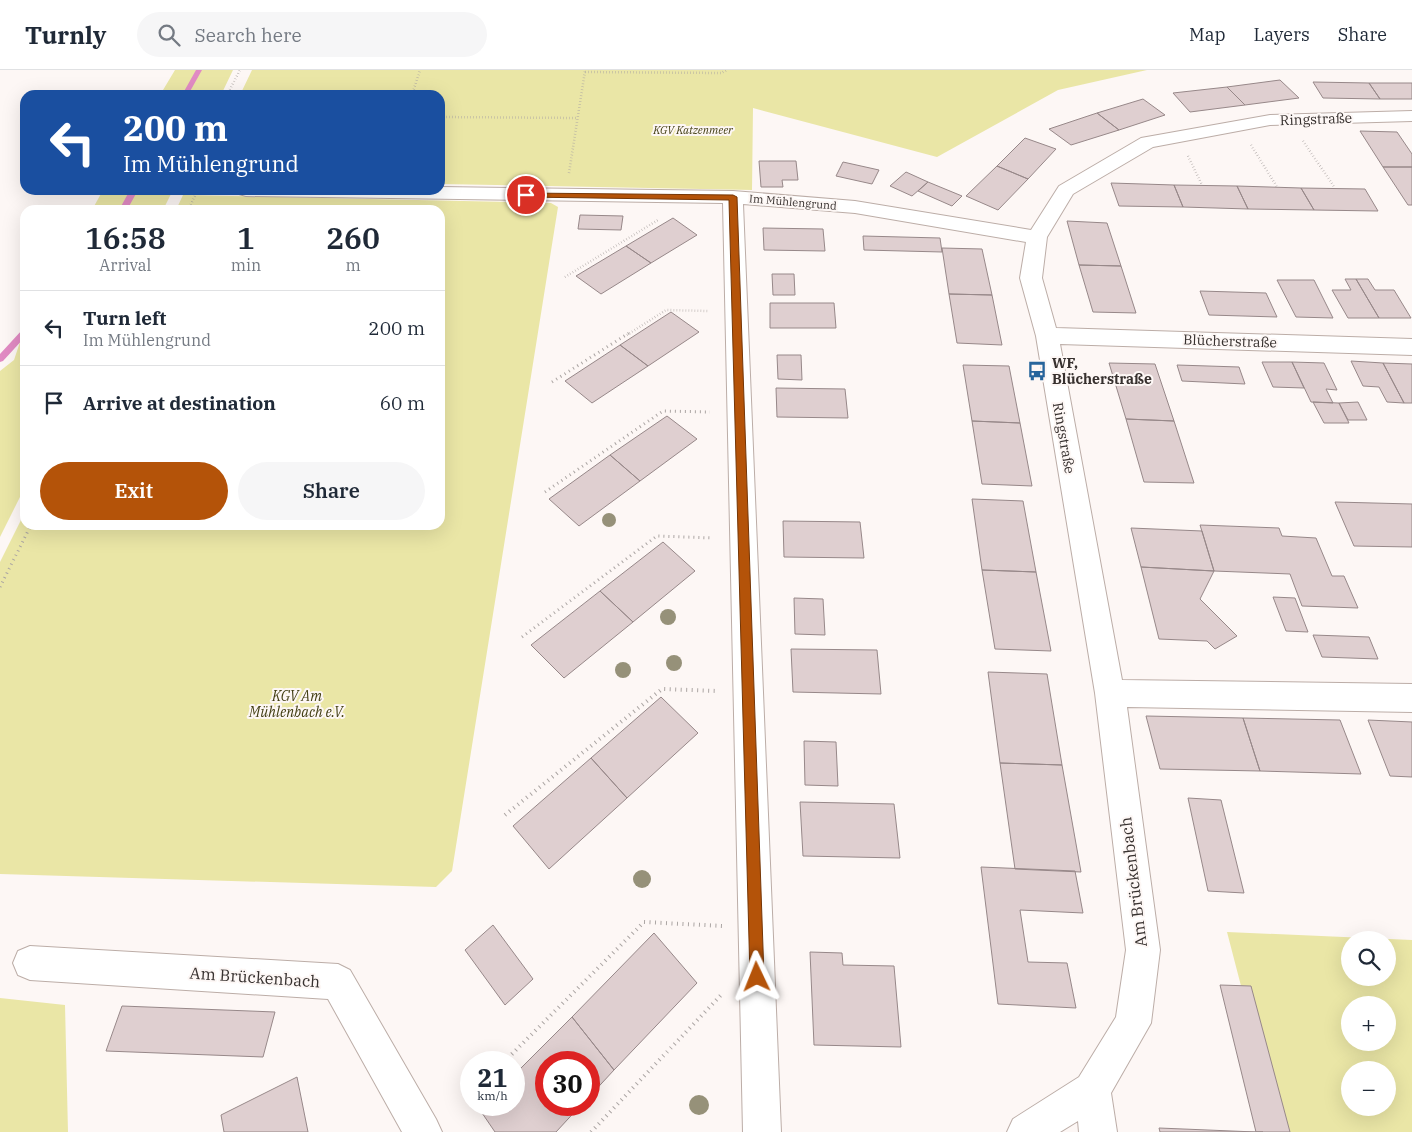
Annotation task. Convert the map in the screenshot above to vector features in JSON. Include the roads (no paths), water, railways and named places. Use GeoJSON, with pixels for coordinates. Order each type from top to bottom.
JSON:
{"type":"FeatureCollection","features":[{"type":"Feature","properties":{"kind":"street","name":"Ringstraße"},"geometry":{"type":"LineString","coordinates":[[1110,693],[1047,336],[1031,278],[1037,237],[1066,190],[1148,142],[1240,126],[1288,120],[1412,116]]}},
{"type":"Feature","properties":{"kind":"street","name":"Im Mühlengrund"},"geometry":{"type":"LineString","coordinates":[[445,194],[733,197],[855,207],[1037,237]]}},
{"type":"Feature","properties":{"kind":"street"},"geometry":{"type":"LineString","coordinates":[[733,197],[762,1132]]}},
{"type":"Feature","properties":{"kind":"street","name":"Blücherstraße"},"geometry":{"type":"LineString","coordinates":[[1047,336],[1412,347]]}},
{"type":"Feature","properties":{"kind":"street"},"geometry":{"type":"LineString","coordinates":[[1110,693],[1412,698]]}},
{"type":"Feature","properties":{"kind":"street","name":"Am Brückenbach"},"geometry":{"type":"LineString","coordinates":[[1026,1132],[1092,1090],[1133,1023],[1143,950],[1110,693]]}},
{"type":"Feature","properties":{"kind":"street","name":"Am Brückenbach"},"geometry":{"type":"LineString","coordinates":[[30,963],[338,982],[423,1132]]}},
{"type":"Feature","properties":{"kind":"street"},"geometry":{"type":"LineString","coordinates":[[1092,1090],[1098,1132]]}},
{"type":"Feature","properties":{"kind":"waterway"},"geometry":{"type":"LineString","coordinates":[[188,90],[199,70]]}},
{"type":"Feature","properties":{"kind":"waterway"},"geometry":{"type":"LineString","coordinates":[[126,205],[131,195]]}},
{"type":"Feature","properties":{"kind":"waterway"},"geometry":{"type":"LineString","coordinates":[[0,359],[20,337]]}},
{"type":"Feature","properties":{"kind":"place","name":"WF, Blücherstraße"},"geometry":{"type":"Point","coordinates":[1037,371]}},
{"type":"Feature","properties":{"kind":"park label","name":"KGV Katzenmeer"},"geometry":{"type":"Point","coordinates":[693,130]}},
{"type":"Feature","properties":{"kind":"park label","name":"KGV Am Mühlenbach e.V."},"geometry":{"type":"Point","coordinates":[297,704]}}]}
